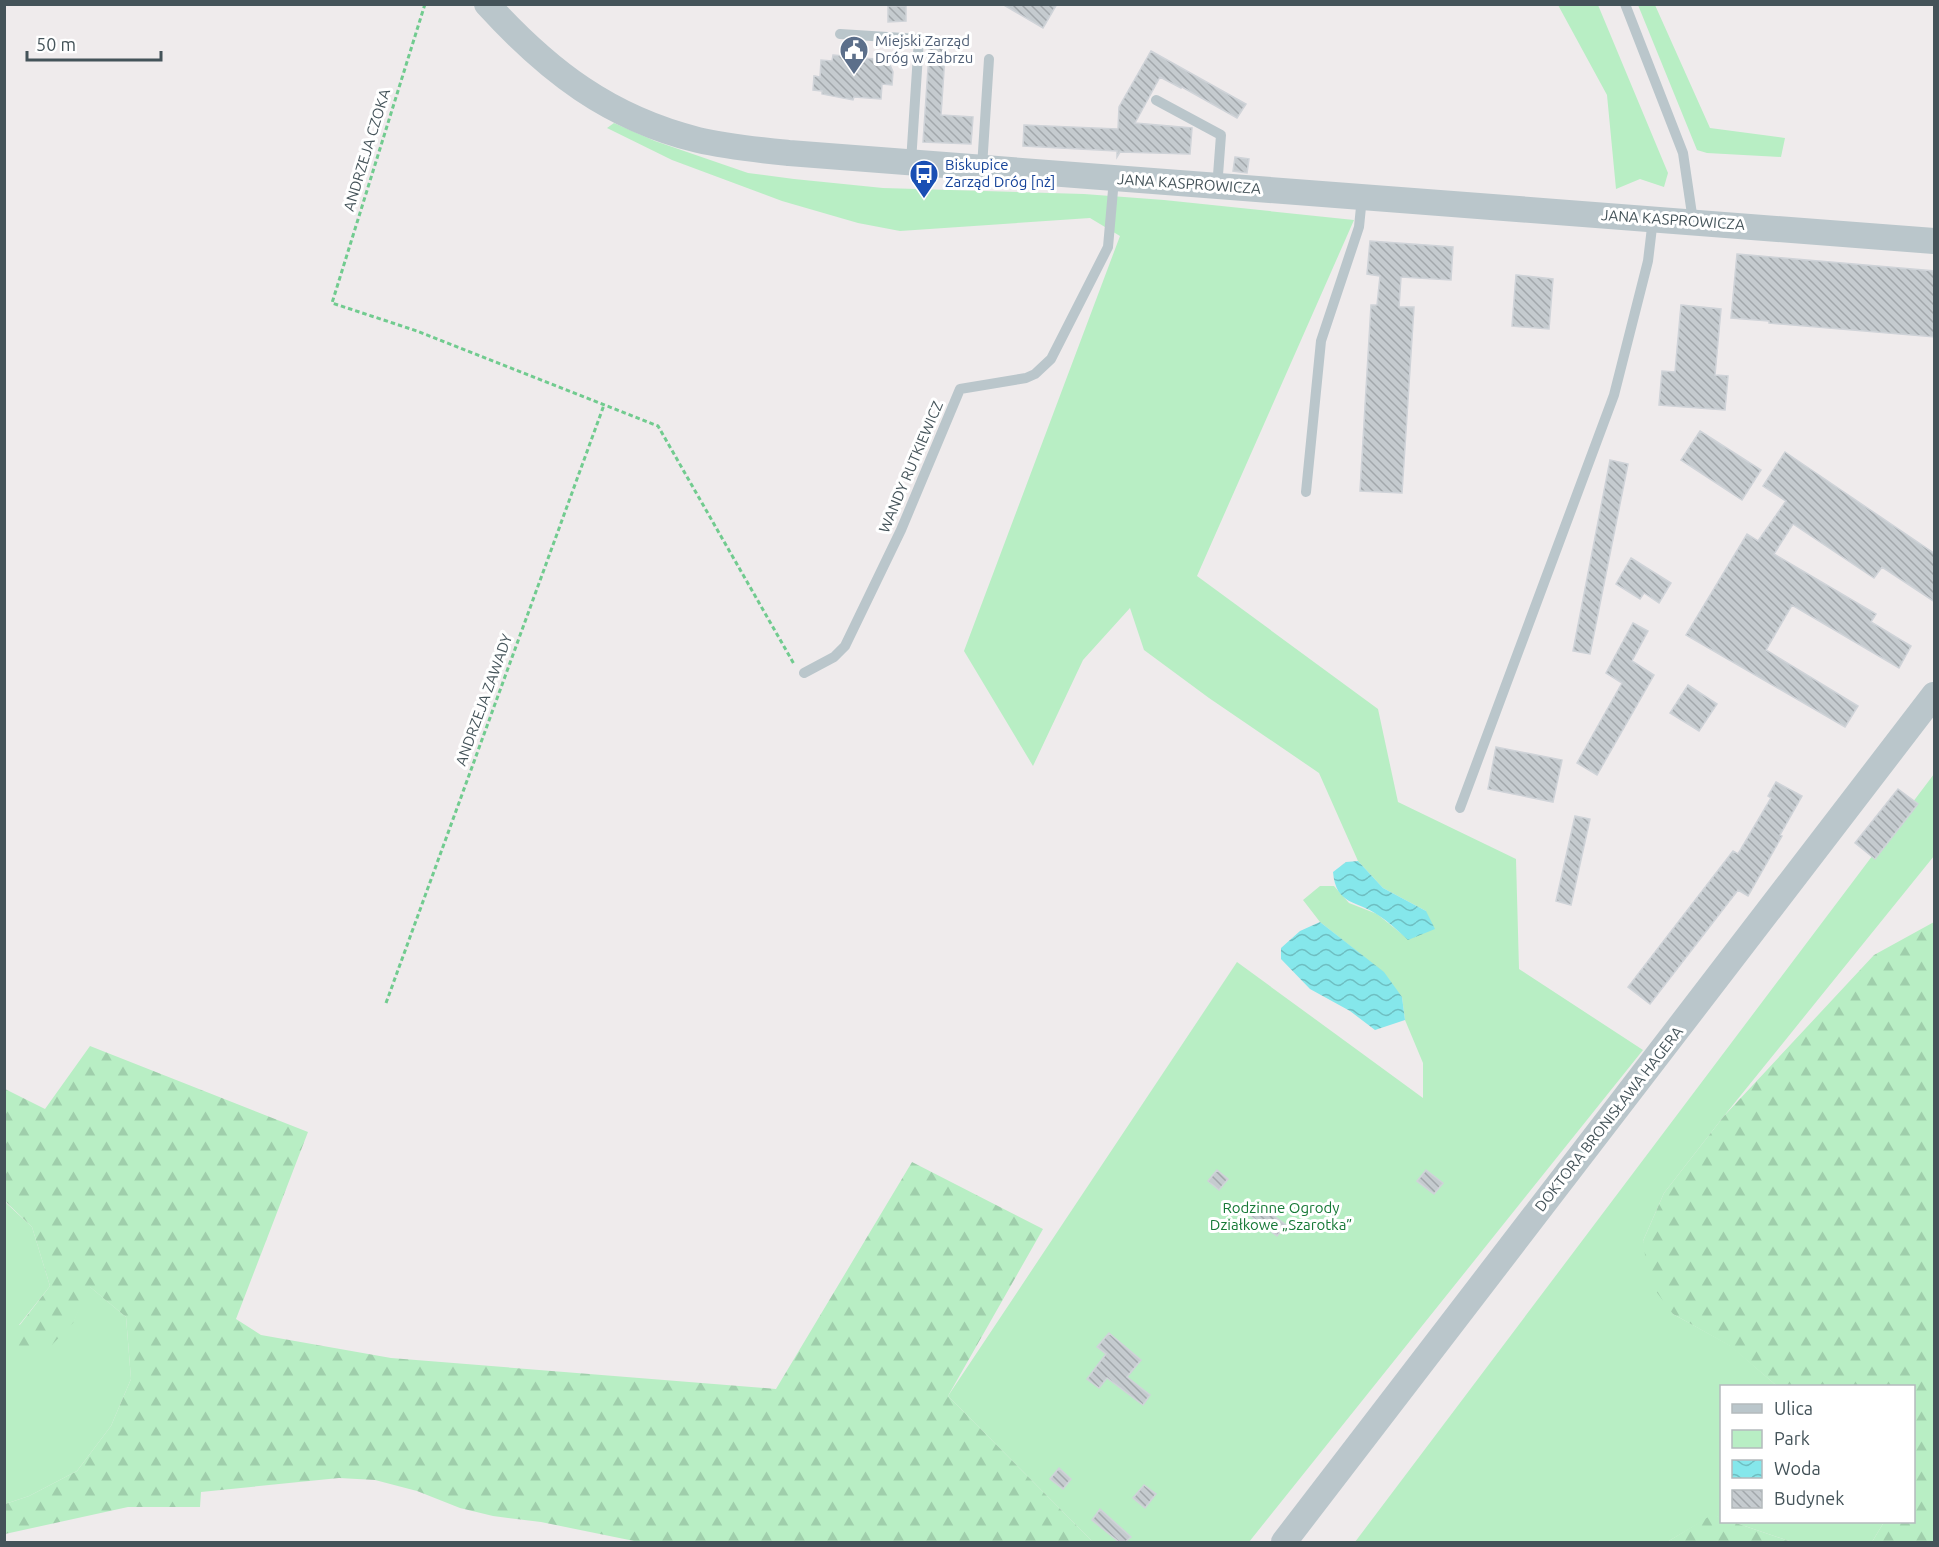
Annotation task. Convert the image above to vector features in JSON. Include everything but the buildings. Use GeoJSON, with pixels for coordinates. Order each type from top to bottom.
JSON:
{"type":"FeatureCollection","features":[{"type":"Feature","properties":{"kind":"street","name":"JANA KASPROWICZA"},"geometry":{"type":"LineString","coordinates":[[486,4],[523,43],[555,71],[590,96],[654,126],[699,140],[747,148],[1935,242]]}},
{"type":"Feature","properties":{"kind":"street","name":"DOKTORA BRONISŁAWA HAGERA"},"geometry":{"type":"LineString","coordinates":[[1284,1542],[1935,695]]}},
{"type":"Feature","properties":{"kind":"lane"},"geometry":{"type":"LineString","coordinates":[[1625,4],[1683,153],[1693,222]]}},
{"type":"Feature","properties":{"kind":"lane"},"geometry":{"type":"LineString","coordinates":[[840,34],[919,39],[911,162]]}},
{"type":"Feature","properties":{"kind":"lane"},"geometry":{"type":"LineString","coordinates":[[982,168],[988,59]]}},
{"type":"Feature","properties":{"kind":"lane"},"geometry":{"type":"LineString","coordinates":[[1156,100],[1221,135],[1218,175],[1220,186]]}},
{"type":"Feature","properties":{"kind":"lane","name":"WANDY RUTKIEWICZ"},"geometry":{"type":"LineString","coordinates":[[804,673],[834,657],[845,646],[901,530],[960,389],[1026,378],[1035,374],[1051,359],[1108,248],[1114,178]]}},
{"type":"Feature","properties":{"kind":"lane"},"geometry":{"type":"LineString","coordinates":[[1306,492],[1321,341],[1359,227],[1362,197]]}},
{"type":"Feature","properties":{"kind":"lane"},"geometry":{"type":"LineString","coordinates":[[1460,808],[1614,395],[1648,261],[1653,218]]}},
{"type":"Feature","properties":{"kind":"path","name":"ANDRZEJA CZOKA"},"geometry":{"type":"LineString","coordinates":[[425,4],[332,303],[417,331],[604,405]]}},
{"type":"Feature","properties":{"kind":"path"},"geometry":{"type":"LineString","coordinates":[[604,405],[658,426],[795,666],[804,673]]}},
{"type":"Feature","properties":{"kind":"path","name":"ANDRZEJA ZAWADY"},"geometry":{"type":"LineString","coordinates":[[386,1003],[604,405]]}},
{"type":"Feature","properties":{"kind":"green space"},"geometry":{"type":"Polygon","coordinates":[[[1558,5],[1598,5],[1668,173],[1664,187],[1640,179],[1616,189],[1607,95],[1558,5]]]}},
{"type":"Feature","properties":{"kind":"green space"},"geometry":{"type":"Polygon","coordinates":[[[1638,5],[1655,5],[1710,128],[1785,138],[1781,157],[1707,153],[1697,150],[1638,5]]]}},
{"type":"Feature","properties":{"kind":"green space","name":"Rodzinne Ogrody Działkowe „Szarotka”"},"geometry":{"type":"Polygon","coordinates":[[[614,123],[655,141],[748,173],[883,188],[1084,194],[1164,200],[1354,220],[1197,576],[1378,709],[1398,802],[1516,859],[1519,969],[1643,1050],[1249,1542],[1093,1542],[948,1396],[1237,962],[1423,1098],[1423,1063],[1405,1020],[1402,997],[1363,956],[1320,922],[1303,900],[1320,886],[1334,886],[1349,903],[1377,914],[1408,939],[1426,911],[1383,888],[1358,861],[1319,773],[1209,698],[1144,650],[1130,608],[1083,660],[1033,766],[964,651],[1120,236],[1090,218],[900,231],[858,223],[782,201],[672,160],[607,128],[614,123]]]}},
{"type":"Feature","properties":{"kind":"green space"},"geometry":{"type":"Polygon","coordinates":[[[1934,774],[1934,856],[1664,1193],[1643,1241],[1673,1314],[1731,1346],[1776,1385],[1720,1385],[1720,1518],[1713,1515],[1667,1542],[1355,1542],[1934,774]]]}},
{"type":"Feature","properties":{"kind":"green space"},"geometry":{"type":"Polygon","coordinates":[[[1934,922],[1934,1542],[1872,1542],[1883,1523],[1915,1523],[1915,1385],[1776,1385],[1730,1346],[1673,1314],[1649,1282],[1643,1241],[1664,1193],[1724,1116],[1874,955],[1934,922]]]}},
{"type":"Feature","properties":{"kind":"green space"},"geometry":{"type":"Polygon","coordinates":[[[90,1046],[308,1132],[236,1319],[261,1335],[391,1358],[776,1389],[912,1162],[1043,1229],[948,1396],[1093,1542],[639,1542],[541,1522],[493,1516],[460,1508],[417,1491],[375,1480],[339,1478],[201,1492],[200,1507],[128,1507],[5,1534],[5,1504],[29,1496],[77,1471],[111,1426],[131,1379],[126,1317],[90,1287],[73,1323],[47,1350],[18,1347],[19,1326],[50,1286],[32,1227],[5,1201],[5,1089],[45,1109],[90,1046]]]}},
{"type":"Feature","properties":{"kind":"green space"},"geometry":{"type":"Polygon","coordinates":[[[4,1201],[32,1227],[50,1286],[19,1325],[73,1322],[89,1286],[126,1317],[131,1379],[111,1426],[77,1471],[29,1496],[5,1504],[4,1201]]]}},
{"type":"Feature","properties":{"kind":"green space"},"geometry":{"type":"Polygon","coordinates":[[[1713,1514],[1720,1518],[1720,1523],[1736,1523],[1792,1542],[1667,1542],[1713,1514]]]}},
{"type":"Feature","properties":{"kind":"green space"},"geometry":{"type":"Polygon","coordinates":[[[1736,1523],[1883,1523],[1872,1542],[1792,1542],[1736,1523]]]}},
{"type":"Feature","properties":{"kind":"water"},"geometry":{"type":"Polygon","coordinates":[[[1358,861],[1383,888],[1426,911],[1435,929],[1408,940],[1378,915],[1343,897],[1338,891],[1333,872],[1346,862],[1358,861]]]}},
{"type":"Feature","properties":{"kind":"water"},"geometry":{"type":"Polygon","coordinates":[[[1320,922],[1384,972],[1402,997],[1405,1020],[1375,1030],[1350,1011],[1310,989],[1281,959],[1281,948],[1300,931],[1320,922]]]}},
{"type":"Feature","properties":{"kind":"place","name":"Miejski Zarząd Dróg w Zabrzu"},"geometry":{"type":"Point","coordinates":[854,76]}},
{"type":"Feature","properties":{"kind":"place","name":"Biskupice Zarząd Dróg [nż]"},"geometry":{"type":"Point","coordinates":[924,200]}}]}
